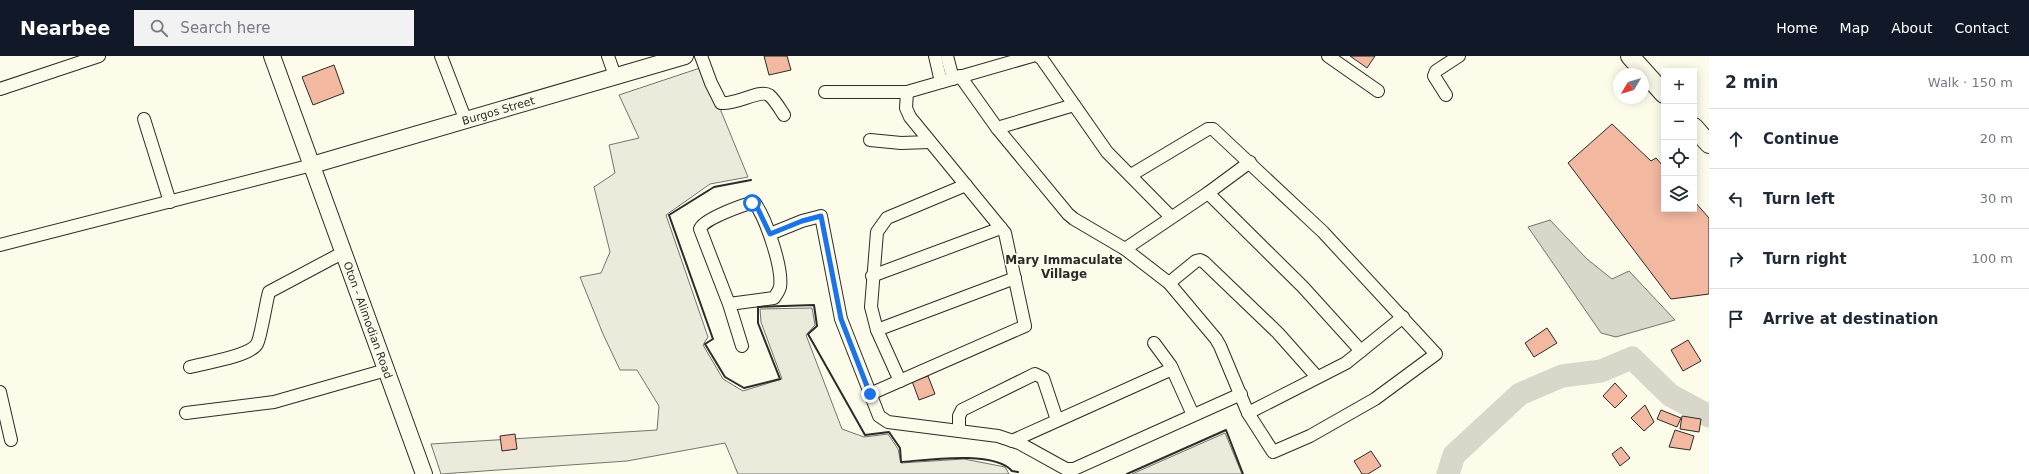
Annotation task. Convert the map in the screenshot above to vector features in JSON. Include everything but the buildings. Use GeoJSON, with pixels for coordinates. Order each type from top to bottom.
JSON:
{"type":"FeatureCollection","features":[{"type":"Feature","properties":{"kind":"main road","name":"Oton - Alimodian Road"},"geometry":{"type":"LineString","coordinates":[[272,56],[424,474]]}},
{"type":"Feature","properties":{"kind":"main road","name":"Burgos Street"},"geometry":{"type":"LineString","coordinates":[[312,165],[685,56]]}},
{"type":"Feature","properties":{"kind":"main road"},"geometry":{"type":"LineString","coordinates":[[1630,56],[1661,91]]}},
{"type":"Feature","properties":{"kind":"main road"},"geometry":{"type":"LineString","coordinates":[[1697,130],[1709,144]]}},
{"type":"Feature","properties":{"kind":"street"},"geometry":{"type":"LineString","coordinates":[[0,89],[99,56]]}},
{"type":"Feature","properties":{"kind":"street"},"geometry":{"type":"LineString","coordinates":[[441,56],[466,121]]}},
{"type":"Feature","properties":{"kind":"street"},"geometry":{"type":"LineString","coordinates":[[608,56],[615,76]]}},
{"type":"Feature","properties":{"kind":"street"},"geometry":{"type":"LineString","coordinates":[[701,56],[711,83],[721,103],[727,104],[742,101],[762,93],[768,94],[784,115]]}},
{"type":"Feature","properties":{"kind":"street"},"geometry":{"type":"LineString","coordinates":[[935,56],[941,82]]}},
{"type":"Feature","properties":{"kind":"street"},"geometry":{"type":"LineString","coordinates":[[947,56],[956,77],[1068,214],[1125,249],[1169,283],[1218,342],[1248,413],[1273,452],[1310,436],[1375,399],[1436,354],[1323,232],[1250,162],[1213,129],[1208,129],[1131,175]]}},
{"type":"Feature","properties":{"kind":"street"},"geometry":{"type":"LineString","coordinates":[[825,92],[908,92],[1032,56]]}},
{"type":"Feature","properties":{"kind":"street"},"geometry":{"type":"LineString","coordinates":[[1038,56],[1042,59],[1107,152],[1171,217]]}},
{"type":"Feature","properties":{"kind":"street"},"geometry":{"type":"LineString","coordinates":[[1328,56],[1378,91]]}},
{"type":"Feature","properties":{"kind":"street"},"geometry":{"type":"LineString","coordinates":[[1446,95],[1434,76],[1436,71],[1459,56]]}},
{"type":"Feature","properties":{"kind":"street"},"geometry":{"type":"LineString","coordinates":[[870,394],[1025,326],[1005,233],[910,117],[906,108],[908,92]]}},
{"type":"Feature","properties":{"kind":"street"},"geometry":{"type":"LineString","coordinates":[[997,128],[1074,105]]}},
{"type":"Feature","properties":{"kind":"street"},"geometry":{"type":"LineString","coordinates":[[144,119],[170,202]]}},
{"type":"Feature","properties":{"kind":"street"},"geometry":{"type":"LineString","coordinates":[[870,140],[901,143],[930,142]]}},
{"type":"Feature","properties":{"kind":"street"},"geometry":{"type":"LineString","coordinates":[[1125,249],[1208,193],[1250,162]]}},
{"type":"Feature","properties":{"kind":"street"},"geometry":{"type":"LineString","coordinates":[[0,245],[312,165]]}},
{"type":"Feature","properties":{"kind":"street"},"geometry":{"type":"LineString","coordinates":[[900,381],[877,330],[871,307],[872,276],[877,232],[887,218],[966,185]]}},
{"type":"Feature","properties":{"kind":"street"},"geometry":{"type":"LineString","coordinates":[[1208,193],[1303,287],[1361,351]]}},
{"type":"Feature","properties":{"kind":"street"},"geometry":{"type":"LineString","coordinates":[[729,304],[774,298],[780,289],[780,277],[770,234],[754,202],[724,213],[701,226],[729,304],[742,346]]}},
{"type":"Feature","properties":{"kind":"street"},"geometry":{"type":"LineString","coordinates":[[770,234],[802,221],[821,216],[841,319],[879,416],[888,422],[998,436],[1012,441],[1066,469],[1074,468],[1241,394]]}},
{"type":"Feature","properties":{"kind":"street"},"geometry":{"type":"LineString","coordinates":[[872,276],[1001,228]]}},
{"type":"Feature","properties":{"kind":"street"},"geometry":{"type":"LineString","coordinates":[[190,366],[236,356],[249,350],[257,344],[268,292],[344,252]]}},
{"type":"Feature","properties":{"kind":"street"},"geometry":{"type":"LineString","coordinates":[[1169,283],[1196,261],[1200,260],[1204,262],[1278,333],[1317,377]]}},
{"type":"Feature","properties":{"kind":"street"},"geometry":{"type":"LineString","coordinates":[[877,330],[1014,278]]}},
{"type":"Feature","properties":{"kind":"street"},"geometry":{"type":"LineString","coordinates":[[1248,413],[1346,363],[1403,317]]}},
{"type":"Feature","properties":{"kind":"street"},"geometry":{"type":"LineString","coordinates":[[1154,343],[1172,369],[1193,415]]}},
{"type":"Feature","properties":{"kind":"street"},"geometry":{"type":"LineString","coordinates":[[1012,441],[1172,369]]}},
{"type":"Feature","properties":{"kind":"street"},"geometry":{"type":"LineString","coordinates":[[186,413],[274,402],[386,370]]}},
{"type":"Feature","properties":{"kind":"street"},"geometry":{"type":"LineString","coordinates":[[959,431],[959,416],[962,410],[1035,374],[1043,378],[1057,420]]}},
{"type":"Feature","properties":{"kind":"street"},"geometry":{"type":"LineString","coordinates":[[0,392],[11,440]]}},
{"type":"Feature","properties":{"kind":"shaded area"},"geometry":{"type":"Polygon","coordinates":[[[703,67],[748,177],[710,184],[666,215],[708,337],[703,345],[723,379],[743,391],[782,379],[761,322],[760,309],[812,308],[815,325],[806,335],[842,429],[864,437],[888,434],[898,449],[901,463],[964,459],[1005,467],[1009,474],[738,474],[725,443],[627,461],[441,474],[431,444],[657,430],[659,406],[637,370],[620,370],[603,334],[580,277],[601,273],[610,252],[594,187],[615,173],[609,145],[639,138],[619,95],[703,67]]]}},
{"type":"Feature","properties":{"kind":"shaded area"},"geometry":{"type":"Polygon","coordinates":[[[1550,220],[1587,259],[1612,279],[1629,271],[1675,320],[1616,337],[1601,333],[1528,227],[1550,220]]]}},
{"type":"Feature","properties":{"kind":"shaded area"},"geometry":{"type":"Polygon","coordinates":[[[1225,433],[1242,474],[1132,474],[1225,433]]]}},
{"type":"Feature","properties":{"kind":"waterway"},"geometry":{"type":"LineString","coordinates":[[1448,474],[1454,455],[1520,394],[1562,376],[1601,371],[1632,358],[1670,395],[1709,416]]}},
{"type":"Feature","properties":{"kind":"wall"},"geometry":{"type":"LineString","coordinates":[[751,180],[714,187],[669,215],[713,339],[705,344],[725,377],[744,388],[780,379],[758,323],[758,307],[814,305],[817,326],[808,334],[865,435],[889,432],[900,448],[901,462],[943,458],[976,458],[991,460],[1012,471],[1018,472]]}},
{"type":"Feature","properties":{"kind":"wall"},"geometry":{"type":"LineString","coordinates":[[1127,474],[1226,430],[1243,474]]}},
{"type":"Feature","properties":{"kind":"district","name":"Mary Immaculate Village"},"geometry":{"type":"Point","coordinates":[1064,267]}},
{"type":"Feature","properties":{"kind":"route"},"geometry":{"type":"LineString","coordinates":[[752,203],[754,202],[756,205],[770,234],[802,221],[821,216],[841,319],[870,394]]}}]}
